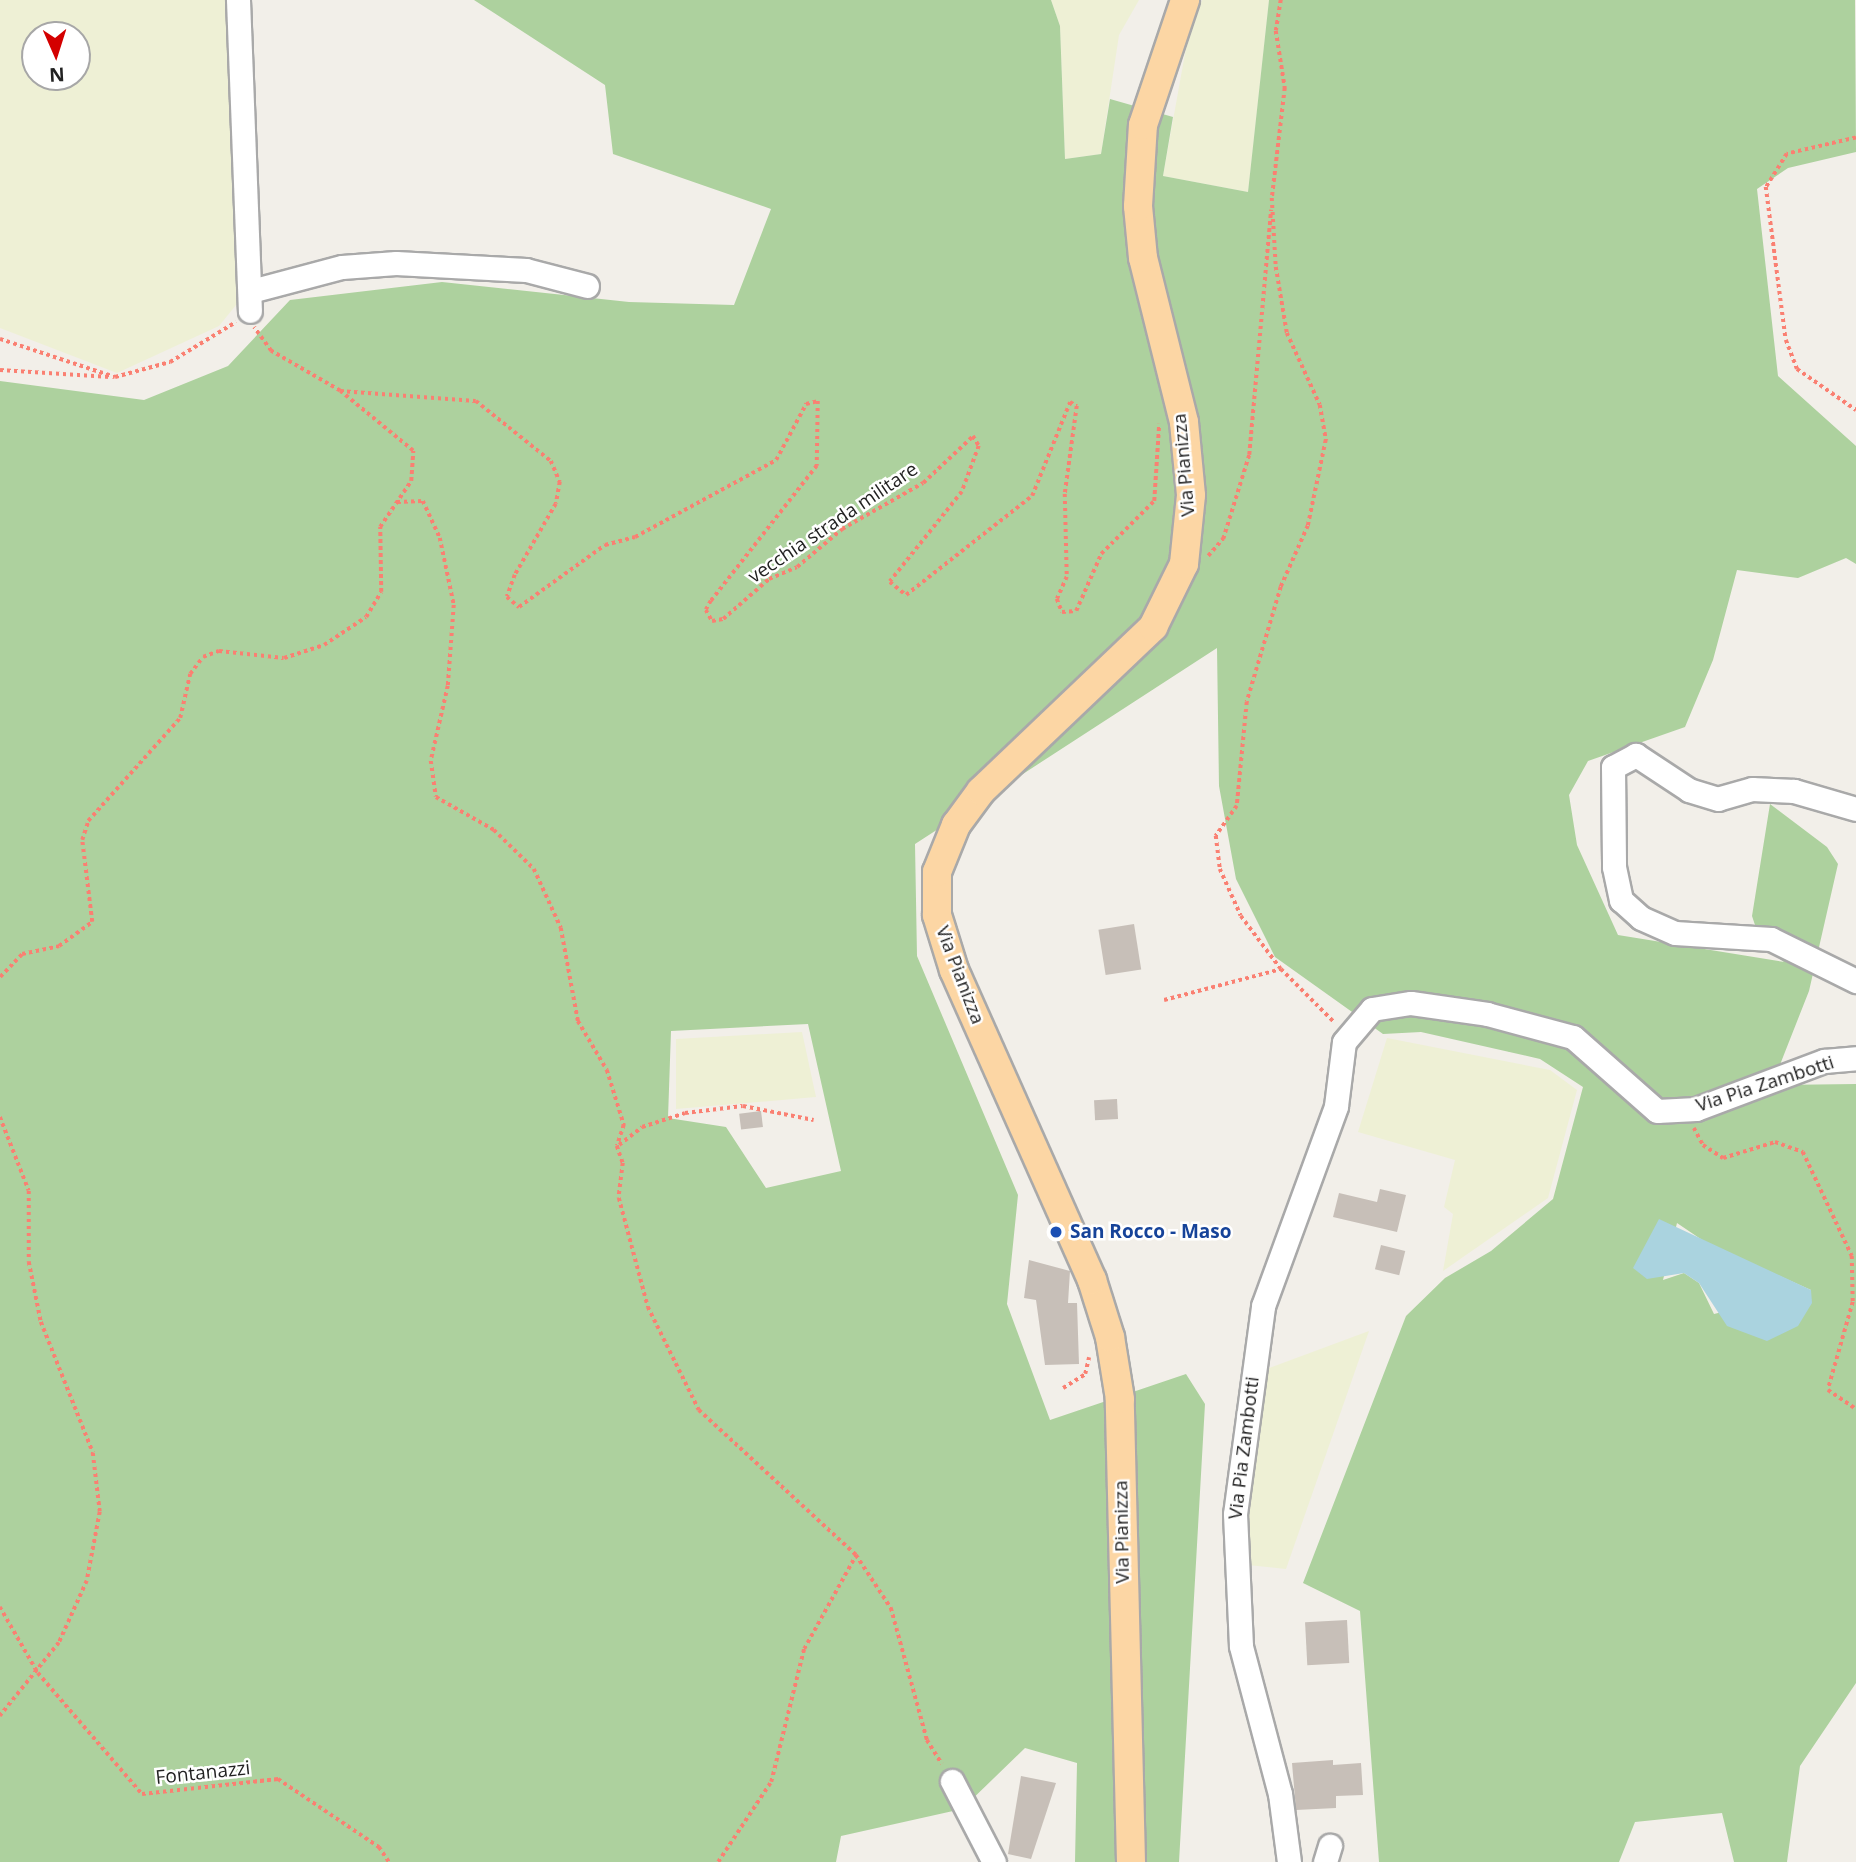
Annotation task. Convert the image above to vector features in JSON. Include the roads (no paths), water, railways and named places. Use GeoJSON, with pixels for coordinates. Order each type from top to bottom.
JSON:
{"type":"FeatureCollection","features":[{"type":"Feature","properties":{"kind":"main road","name":"Via Pianizza"},"geometry":{"type":"LineString","coordinates":[[1131,1862],[1120,1399],[1110,1337],[1092,1280],[954,970],[937,915],[937,872],[956,825],[981,791],[1153,627],[1184,564],[1191,495],[1184,422],[1143,258],[1138,206],[1143,125],[1185,0]]}},
{"type":"Feature","properties":{"kind":"street"},"geometry":{"type":"LineString","coordinates":[[237,0],[251,301],[342,267],[396,262],[513,269],[587,286]]}},
{"type":"Feature","properties":{"kind":"street"},"geometry":{"type":"LineString","coordinates":[[1856,809],[1794,791],[1752,789],[1718,799],[1689,790],[1636,754],[1613,767],[1614,867],[1621,900],[1641,918],[1675,933],[1771,939],[1856,981]]}},
{"type":"Feature","properties":{"kind":"street","name":"Via Pia Zambotti"},"geometry":{"type":"LineString","coordinates":[[1289,1862],[1280,1794],[1241,1646],[1233,1565],[1235,1514],[1264,1306],[1336,1106],[1344,1042],[1372,1009],[1411,1003],[1487,1014],[1573,1037],[1657,1111],[1696,1109],[1824,1061],[1856,1058]]}},
{"type":"Feature","properties":{"kind":"street"},"geometry":{"type":"LineString","coordinates":[[952,1781],[994,1862]]}},
{"type":"Feature","properties":{"kind":"water"},"geometry":{"type":"Polygon","coordinates":[[[1659,1219],[1811,1290],[1812,1303],[1798,1326],[1767,1341],[1727,1326],[1699,1283],[1684,1273],[1647,1279],[1633,1268],[1659,1219]]]}},
{"type":"Feature","properties":{"kind":"place","name":"San Rocco - Maso"},"geometry":{"type":"Point","coordinates":[1056,1232]}}]}
